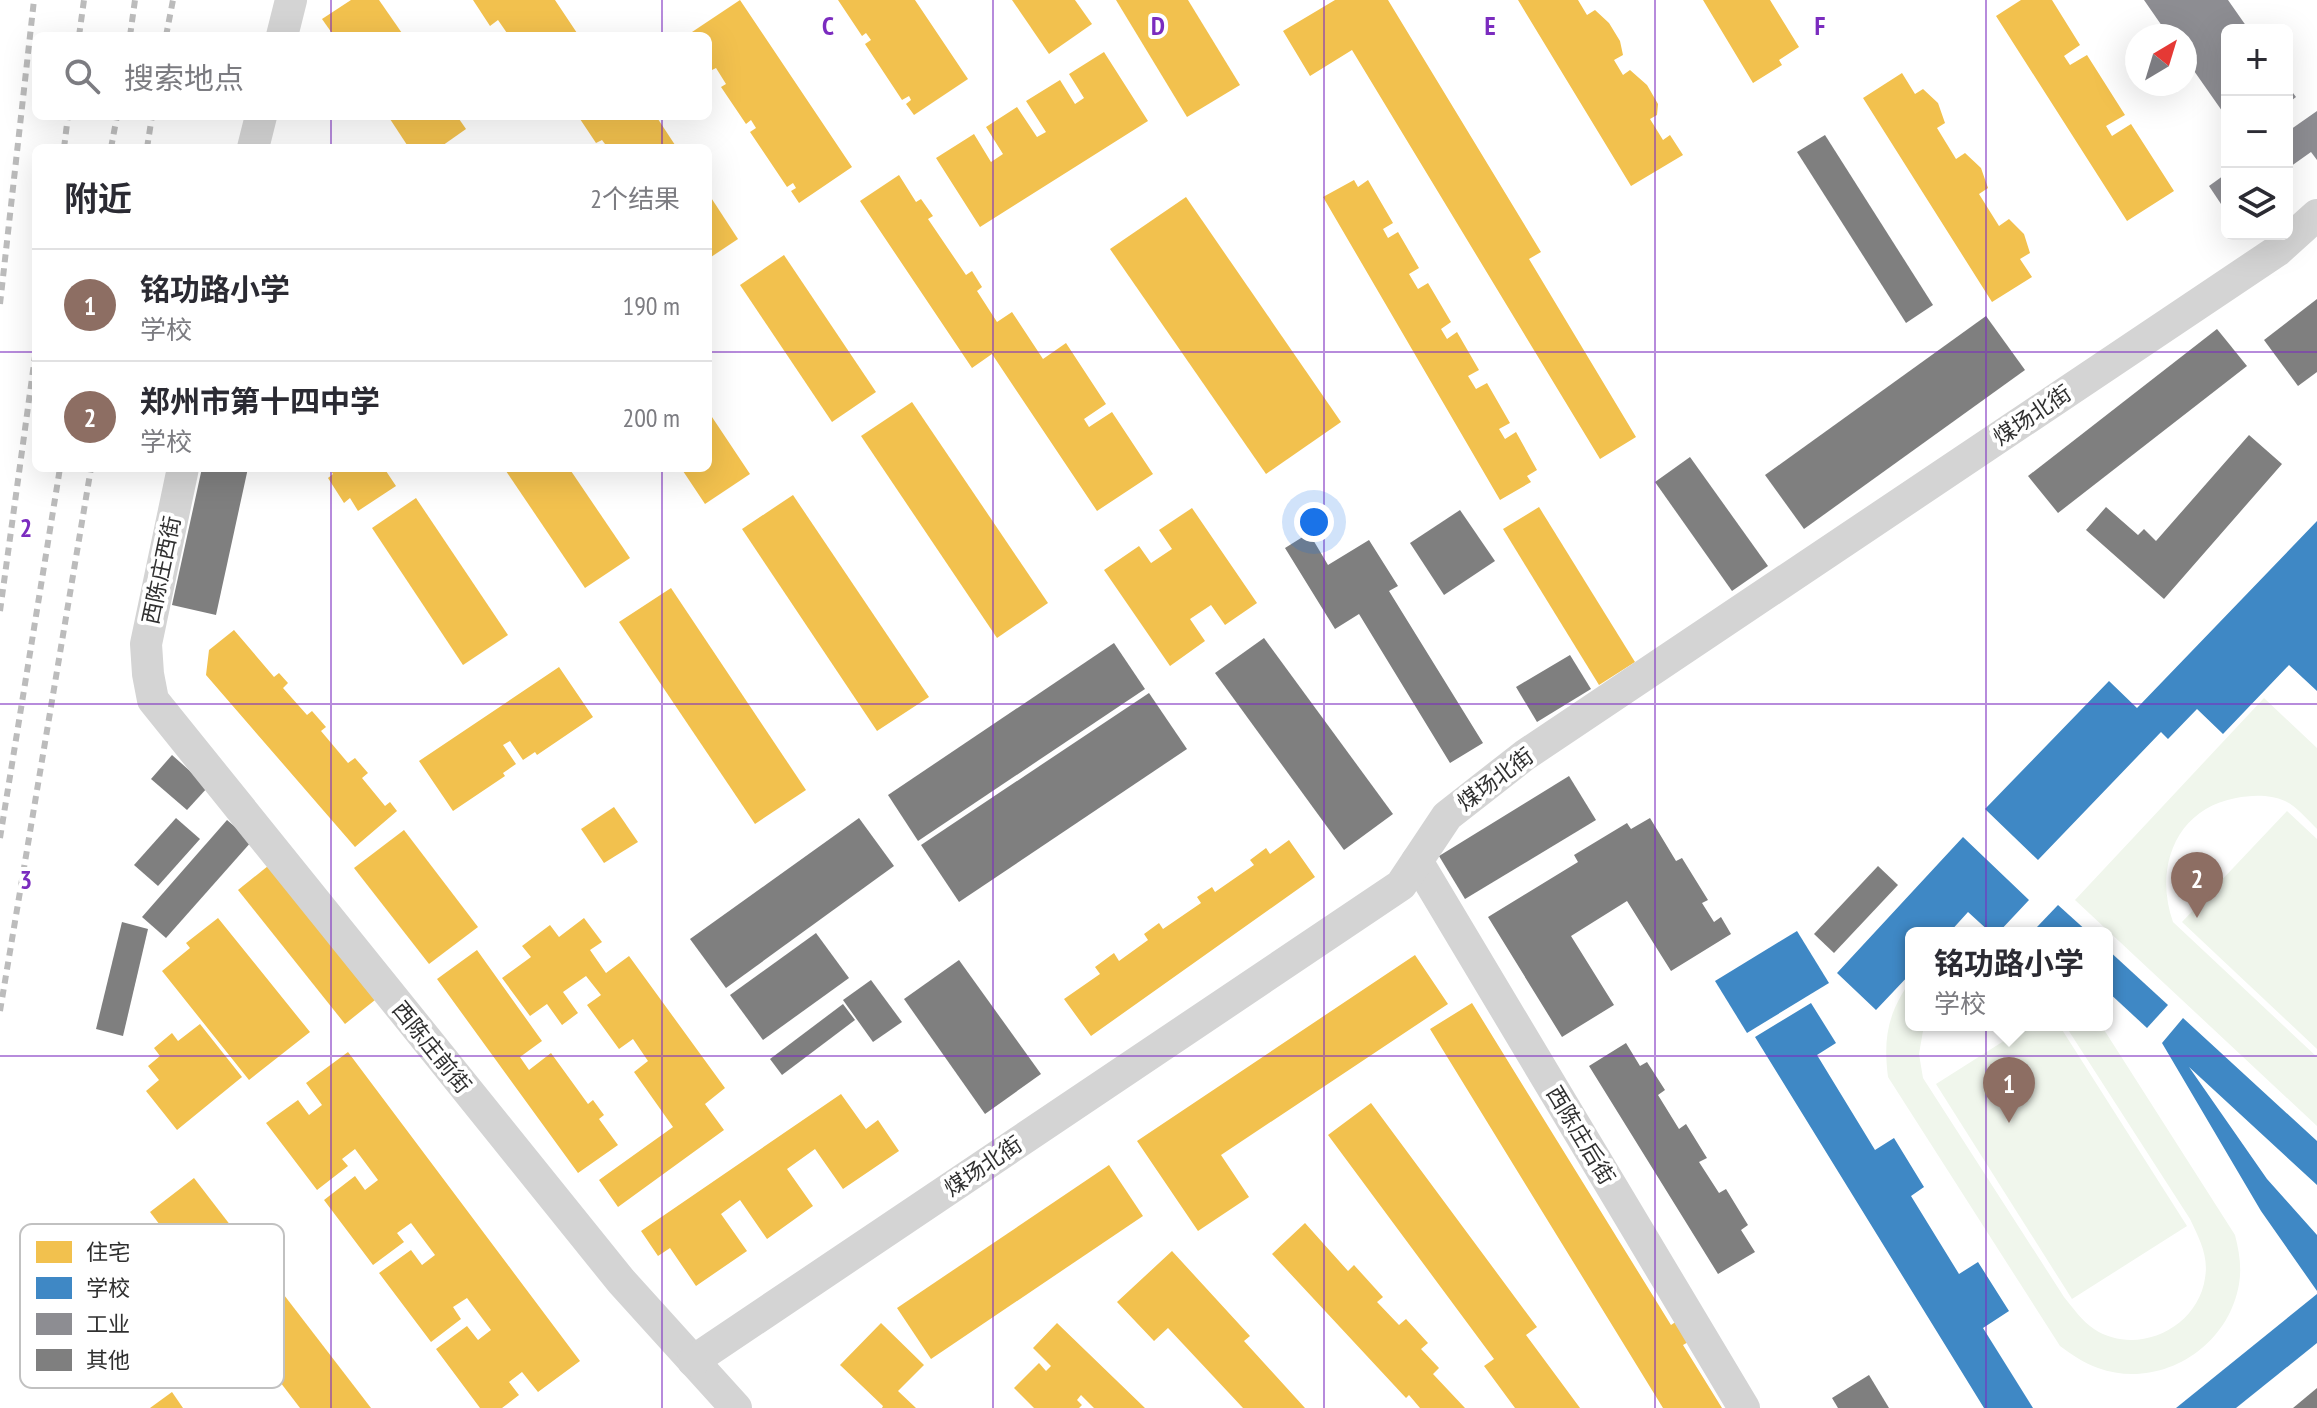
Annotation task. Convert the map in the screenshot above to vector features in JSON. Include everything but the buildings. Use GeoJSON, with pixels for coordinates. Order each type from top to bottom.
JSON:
{"type":"FeatureCollection","features":[{"type":"Feature","properties":{"kind":"street"},"geometry":{"type":"LineString","coordinates":[[283,32],[291,0]]}},
{"type":"Feature","properties":{"kind":"street"},"geometry":{"type":"LineString","coordinates":[[254,144],[260,120]]}},
{"type":"Feature","properties":{"kind":"street","name":"煤场北街"},"geometry":{"type":"LineString","coordinates":[[693,1361],[1401,885],[1447,816],[1525,755],[2277,251],[2317,215]]}},
{"type":"Feature","properties":{"kind":"street","name":"西陈庄西街"},"geometry":{"type":"LineString","coordinates":[[148,674],[146,644],[182,472]]}},
{"type":"Feature","properties":{"kind":"street","name":"西陈庄前街"},"geometry":{"type":"LineString","coordinates":[[148,674],[153,700],[621,1281],[736,1408]]}},
{"type":"Feature","properties":{"kind":"street","name":"西陈庄后街"},"geometry":{"type":"LineString","coordinates":[[1417,861],[1744,1408]]}},
{"type":"Feature","properties":{"kind":"shaded area"},"geometry":{"type":"Polygon","coordinates":[[[2264,698],[2317,748],[2317,829],[2293,806],[2273,797],[2248,796],[2215,804],[2184,828],[2174,844],[2168,862],[2168,902],[2173,922],[2317,1057],[2317,1126],[2113,935],[2113,927],[2104,927],[2075,900],[2264,698]]]}},
{"type":"Feature","properties":{"kind":"shaded area"},"geometry":{"type":"Polygon","coordinates":[[[2287,811],[2317,839],[2317,1049],[2182,922],[2287,811]]]}},
{"type":"Feature","properties":{"kind":"shaded area"},"geometry":{"type":"Polygon","coordinates":[[[1905,990],[1905,1031],[1923,1031],[1919,1054],[1923,1078],[2064,1297],[2094,1329],[2128,1340],[2163,1333],[2191,1311],[2200,1296],[2206,1262],[2190,1219],[2069,1031],[2105,1031],[2235,1235],[2240,1259],[2239,1284],[2221,1328],[2206,1345],[2187,1359],[2144,1373],[2121,1373],[2098,1368],[2060,1346],[1888,1077],[1887,1037],[1897,1003],[1905,990]]]}},
{"type":"Feature","properties":{"kind":"shaded area"},"geometry":{"type":"Polygon","coordinates":[[[2020,1031],[2063,1031],[2187,1226],[2072,1299],[1936,1084],[2020,1031]]]}},
{"type":"Feature","properties":{"kind":"railway"},"geometry":{"type":"LineString","coordinates":[[0,304],[34,0]]}},
{"type":"Feature","properties":{"kind":"railway"},"geometry":{"type":"LineString","coordinates":[[80,32],[84,0]]}},
{"type":"Feature","properties":{"kind":"railway"},"geometry":{"type":"LineString","coordinates":[[131,32],[135,0]]}},
{"type":"Feature","properties":{"kind":"railway"},"geometry":{"type":"LineString","coordinates":[[167,32],[173,0]]}},
{"type":"Feature","properties":{"kind":"railway"},"geometry":{"type":"LineString","coordinates":[[64,144],[68,120]]}},
{"type":"Feature","properties":{"kind":"railway"},"geometry":{"type":"LineString","coordinates":[[112,144],[116,120]]}},
{"type":"Feature","properties":{"kind":"railway"},"geometry":{"type":"LineString","coordinates":[[148,144],[151,120]]}},
{"type":"Feature","properties":{"kind":"railway"},"geometry":{"type":"LineString","coordinates":[[0,611],[32,378]]}},
{"type":"Feature","properties":{"kind":"railway"},"geometry":{"type":"LineString","coordinates":[[0,838],[59,472]]}},
{"type":"Feature","properties":{"kind":"railway"},"geometry":{"type":"LineString","coordinates":[[0,1011],[90,472]]}},
{"type":"Feature","properties":{"kind":"place","name":"郑州市第十四中学"},"geometry":{"type":"Point","coordinates":[2197,918]}},
{"type":"Feature","properties":{"kind":"place","name":"铭功路小学"},"geometry":{"type":"Point","coordinates":[2009,1123]}}]}
